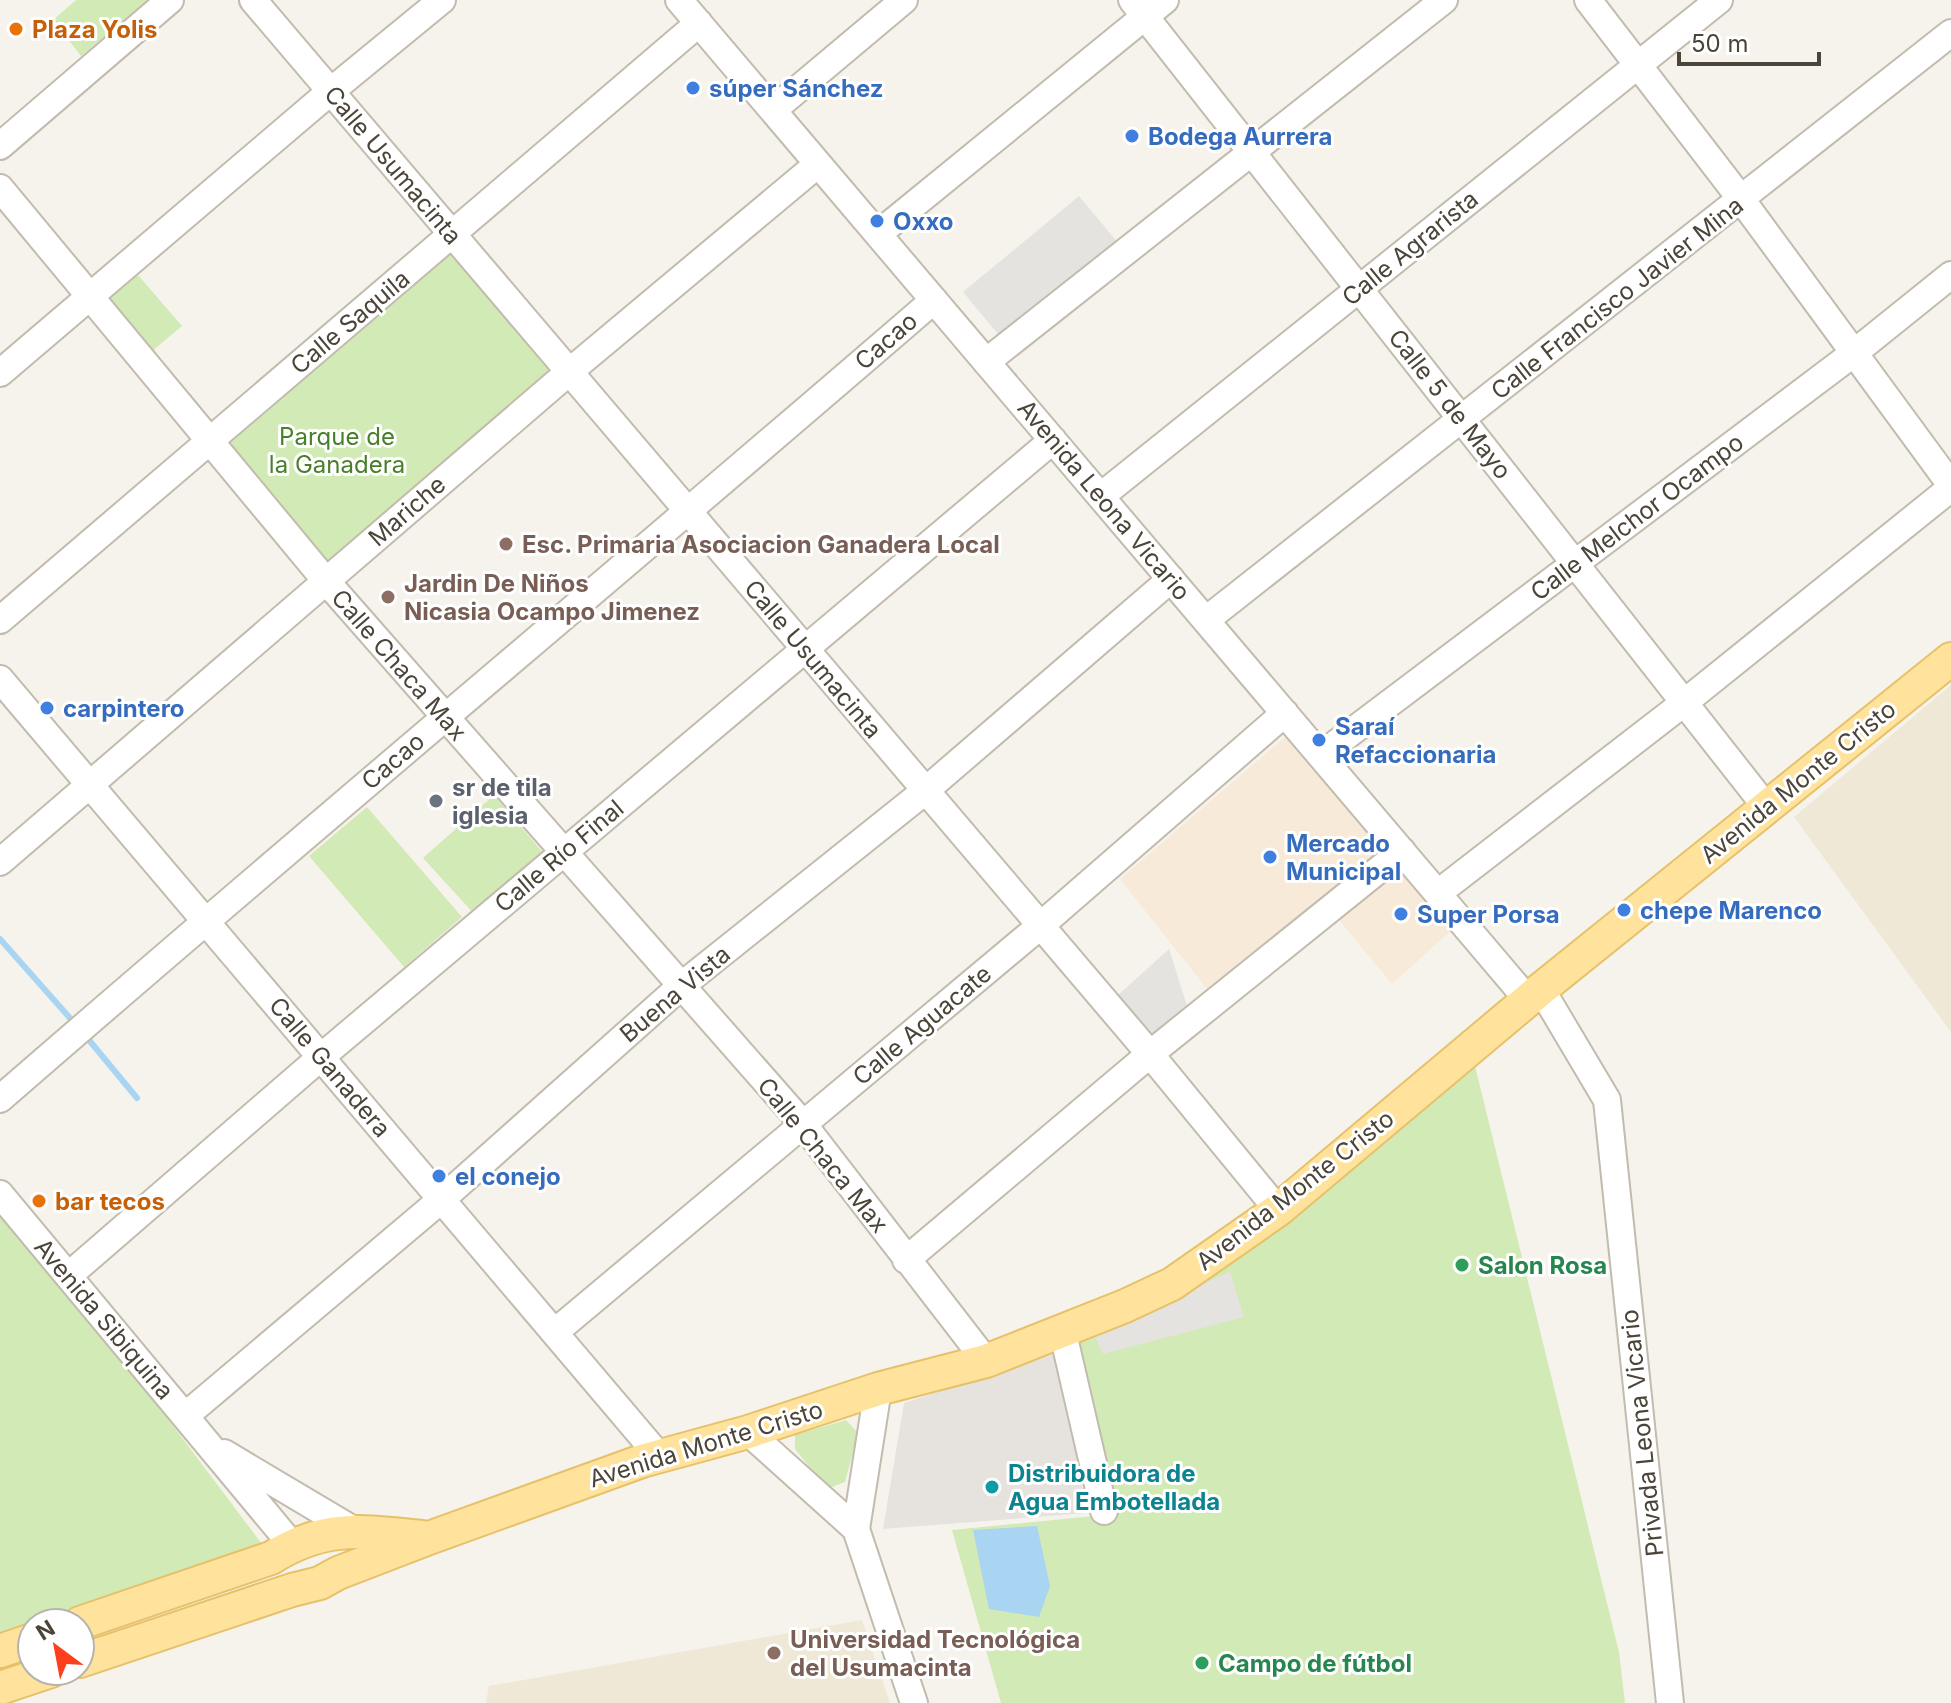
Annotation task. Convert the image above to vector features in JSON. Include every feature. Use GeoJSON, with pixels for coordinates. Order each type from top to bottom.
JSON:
{"type":"FeatureCollection","features":[{"type":"Feature","properties":{"kind":"main road","name":"Avenida Monte Cristo"},"geometry":{"type":"LineString","coordinates":[[96,1656],[320,1583],[429,1538],[659,1456],[748,1432],[878,1389],[986,1361],[1172,1284],[1278,1210],[1535,994],[1951,659]]}},
{"type":"Feature","properties":{"kind":"main road"},"geometry":{"type":"LineString","coordinates":[[355,1531],[363,1546],[363,1564]]}},
{"type":"Feature","properties":{"kind":"main road"},"geometry":{"type":"LineString","coordinates":[[96,1618],[271,1558],[292,1545],[337,1532],[429,1538]]}},
{"type":"Feature","properties":{"kind":"main road"},"geometry":{"type":"LineString","coordinates":[[292,1545],[292,1565],[298,1573],[320,1583]]}},
{"type":"Feature","properties":{"kind":"street"},"geometry":{"type":"LineString","coordinates":[[0,146],[170,0]]}},
{"type":"Feature","properties":{"kind":"street","name":"Calle Usumacinta"},"geometry":{"type":"LineString","coordinates":[[253,0],[1150,1054],[1278,1210]]}},
{"type":"Feature","properties":{"kind":"street"},"geometry":{"type":"LineString","coordinates":[[0,373],[442,0]]}},
{"type":"Feature","properties":{"kind":"street","name":"Avenida Leona Vicario"},"geometry":{"type":"LineString","coordinates":[[679,0],[1438,893],[1535,994]]}},
{"type":"Feature","properties":{"kind":"street"},"geometry":{"type":"LineString","coordinates":[[773,110],[904,0]]}},
{"type":"Feature","properties":{"kind":"street"},"geometry":{"type":"LineString","coordinates":[[986,362],[1444,0]]}},
{"type":"Feature","properties":{"kind":"street"},"geometry":{"type":"LineString","coordinates":[[1438,893],[1685,702],[1951,486],[1741,199],[1588,0]]}},
{"type":"Feature","properties":{"kind":"street","name":"Calle Agrarista"},"geometry":{"type":"LineString","coordinates":[[1101,496],[1719,0]]}},
{"type":"Feature","properties":{"kind":"street"},"geometry":{"type":"LineString","coordinates":[[878,234],[1147,5]]}},
{"type":"Feature","properties":{"kind":"street","name":"Calle 5 de Mayo"},"geometry":{"type":"LineString","coordinates":[[1147,5],[1251,151],[1767,808]]}},
{"type":"Feature","properties":{"kind":"street","name":"Calle Saquila"},"geometry":{"type":"LineString","coordinates":[[0,620],[699,23]]}},
{"type":"Feature","properties":{"kind":"street","name":"Calle Francisco Javier Mina"},"geometry":{"type":"LineString","coordinates":[[1206,620],[1951,33]]}},
{"type":"Feature","properties":{"kind":"street","name":"Mariche"},"geometry":{"type":"LineString","coordinates":[[0,862],[569,372],[818,164]]}},
{"type":"Feature","properties":{"kind":"street","name":"Calle Chaca Max"},"geometry":{"type":"LineString","coordinates":[[0,188],[326,581],[803,1124],[986,1361]]}},
{"type":"Feature","properties":{"kind":"street","name":"Calle Melchor Ocampo"},"geometry":{"type":"LineString","coordinates":[[1321,755],[1854,353],[1951,275]]}},
{"type":"Feature","properties":{"kind":"street","name":"Cacao"},"geometry":{"type":"LineString","coordinates":[[0,1099],[205,920],[934,300]]}},
{"type":"Feature","properties":{"kind":"street","name":"Calle Río Final"},"geometry":{"type":"LineString","coordinates":[[68,1276],[321,1057],[1053,440]]}},
{"type":"Feature","properties":{"kind":"street","name":"Buena Vista"},"geometry":{"type":"LineString","coordinates":[[185,1416],[442,1199],[681,986],[925,791],[1171,579]]}},
{"type":"Feature","properties":{"kind":"street","name":"Calle Ganadera"},"geometry":{"type":"LineString","coordinates":[[0,679],[659,1456]]}},
{"type":"Feature","properties":{"kind":"street","name":"Calle Aguacate"},"geometry":{"type":"LineString","coordinates":[[555,1332],[1040,926],[1285,713]]}},
{"type":"Feature","properties":{"kind":"street"},"geometry":{"type":"LineString","coordinates":[[906,1260],[1150,1054],[1402,851]]}},
{"type":"Feature","properties":{"kind":"street","name":"Privada Leona Vicario"},"geometry":{"type":"LineString","coordinates":[[1535,994],[1607,1100],[1670,1703]]}},
{"type":"Feature","properties":{"kind":"street","name":"Avenida Sibiquina"},"geometry":{"type":"LineString","coordinates":[[0,1194],[292,1545]]}},
{"type":"Feature","properties":{"kind":"street"},"geometry":{"type":"LineString","coordinates":[[1062,1329],[1104,1511]]}},
{"type":"Feature","properties":{"kind":"street"},"geometry":{"type":"LineString","coordinates":[[878,1389],[856,1529],[914,1703]]}},
{"type":"Feature","properties":{"kind":"street"},"geometry":{"type":"LineString","coordinates":[[748,1432],[856,1529]]}},
{"type":"Feature","properties":{"kind":"street","name":"Avenida Sibiquina"},"geometry":{"type":"LineString","coordinates":[[207,1443],[355,1531]]}},
{"type":"Feature","properties":{"kind":"shaded area"},"geometry":{"type":"Polygon","coordinates":[[[1079,196],[1119,244],[1003,340],[963,292],[1079,196]]]}},
{"type":"Feature","properties":{"kind":"shaded area"},"geometry":{"type":"Polygon","coordinates":[[[1951,685],[1951,1032],[1794,817],[1951,685]]]}},
{"type":"Feature","properties":{"kind":"shaded area"},"geometry":{"type":"Polygon","coordinates":[[[1291,732],[1455,927],[1392,984],[1324,902],[1211,994],[1120,879],[1291,732]]]}},
{"type":"Feature","properties":{"kind":"shaded area"},"geometry":{"type":"Polygon","coordinates":[[[1169,949],[1189,1012],[1156,1040],[1118,995],[1169,949]]]}},
{"type":"Feature","properties":{"kind":"shaded area"},"geometry":{"type":"Polygon","coordinates":[[[1230,1272],[1244,1317],[1103,1354],[1093,1332],[1230,1272]]]}},
{"type":"Feature","properties":{"kind":"shaded area"},"geometry":{"type":"Polygon","coordinates":[[[1058,1353],[1087,1513],[883,1529],[904,1403],[1058,1353]]]}},
{"type":"Feature","properties":{"kind":"shaded area","name":"Universidad Tecnológica del Usumacinta"},"geometry":{"type":"Polygon","coordinates":[[[862,1620],[890,1703],[486,1703],[489,1686],[862,1620]]]}},
{"type":"Feature","properties":{"kind":"green space"},"geometry":{"type":"Polygon","coordinates":[[[76,0],[149,0],[81,56],[53,20],[76,0]]]}},
{"type":"Feature","properties":{"kind":"green space","name":"Parque de la Ganadera"},"geometry":{"type":"Polygon","coordinates":[[[449,246],[555,372],[327,568],[221,441],[449,246]]]}},
{"type":"Feature","properties":{"kind":"green space"},"geometry":{"type":"Polygon","coordinates":[[[138,275],[182,326],[151,352],[107,301],[138,275]]]}},
{"type":"Feature","properties":{"kind":"green space"},"geometry":{"type":"Polygon","coordinates":[[[494,795],[546,856],[477,917],[423,858],[494,795]]]}},
{"type":"Feature","properties":{"kind":"green space"},"geometry":{"type":"Polygon","coordinates":[[[367,807],[462,917],[404,967],[309,856],[367,807]]]}},
{"type":"Feature","properties":{"kind":"green space"},"geometry":{"type":"Polygon","coordinates":[[[1474,1062],[1619,1652],[1625,1703],[1001,1703],[952,1530],[1114,1514],[1072,1337],[1234,1261],[1474,1062]]]}},
{"type":"Feature","properties":{"kind":"green space"},"geometry":{"type":"Polygon","coordinates":[[[0,1208],[122,1358],[268,1552],[96,1611],[96,1607],[16,1607],[16,1638],[0,1644],[0,1208]]]}},
{"type":"Feature","properties":{"kind":"green space"},"geometry":{"type":"Polygon","coordinates":[[[846,1420],[858,1433],[845,1482],[827,1489],[795,1449],[795,1435],[846,1420]]]}},
{"type":"Feature","properties":{"kind":"water"},"geometry":{"type":"Polygon","coordinates":[[[1037,1526],[1050,1586],[1039,1617],[989,1609],[973,1530],[1037,1526]]]}},
{"type":"Feature","properties":{"kind":"waterway"},"geometry":{"type":"LineString","coordinates":[[0,939],[77,1026]]}},
{"type":"Feature","properties":{"kind":"waterway"},"geometry":{"type":"LineString","coordinates":[[84,1034],[137,1098]]}},
{"type":"Feature","properties":{"kind":"place","name":"Plaza Yolis"},"geometry":{"type":"Point","coordinates":[16,29]}},
{"type":"Feature","properties":{"kind":"place","name":"súper Sánchez"},"geometry":{"type":"Point","coordinates":[693,88]}},
{"type":"Feature","properties":{"kind":"place","name":"Bodega Aurrera"},"geometry":{"type":"Point","coordinates":[1132,136]}},
{"type":"Feature","properties":{"kind":"place","name":"Oxxo"},"geometry":{"type":"Point","coordinates":[877,221]}},
{"type":"Feature","properties":{"kind":"place","name":"Esc. Primaria Asociacion Ganadera Local"},"geometry":{"type":"Point","coordinates":[506,544]}},
{"type":"Feature","properties":{"kind":"place","name":"Jardin De Niños Nicasia Ocampo Jimenez"},"geometry":{"type":"Point","coordinates":[388,597]}},
{"type":"Feature","properties":{"kind":"place","name":"carpintero"},"geometry":{"type":"Point","coordinates":[47,708]}},
{"type":"Feature","properties":{"kind":"place","name":"Saraí Refaccionaria"},"geometry":{"type":"Point","coordinates":[1319,740]}},
{"type":"Feature","properties":{"kind":"place","name":"sr de tila iglesia"},"geometry":{"type":"Point","coordinates":[436,801]}},
{"type":"Feature","properties":{"kind":"place","name":"Mercado Municipal"},"geometry":{"type":"Point","coordinates":[1270,857]}},
{"type":"Feature","properties":{"kind":"place","name":"chepe Marenco"},"geometry":{"type":"Point","coordinates":[1624,910]}},
{"type":"Feature","properties":{"kind":"place","name":"Super Porsa"},"geometry":{"type":"Point","coordinates":[1401,914]}},
{"type":"Feature","properties":{"kind":"place","name":"el conejo"},"geometry":{"type":"Point","coordinates":[439,1176]}},
{"type":"Feature","properties":{"kind":"place","name":"bar tecos"},"geometry":{"type":"Point","coordinates":[39,1201]}},
{"type":"Feature","properties":{"kind":"place","name":"Salon Rosa"},"geometry":{"type":"Point","coordinates":[1462,1265]}},
{"type":"Feature","properties":{"kind":"place","name":"Distribuidora de Agua Embotellada"},"geometry":{"type":"Point","coordinates":[992,1487]}},
{"type":"Feature","properties":{"kind":"place","name":"Universidad Tecnológica del Usumacinta"},"geometry":{"type":"Point","coordinates":[774,1653]}},
{"type":"Feature","properties":{"kind":"place","name":"Campo de fútbol"},"geometry":{"type":"Point","coordinates":[1202,1663]}}]}
